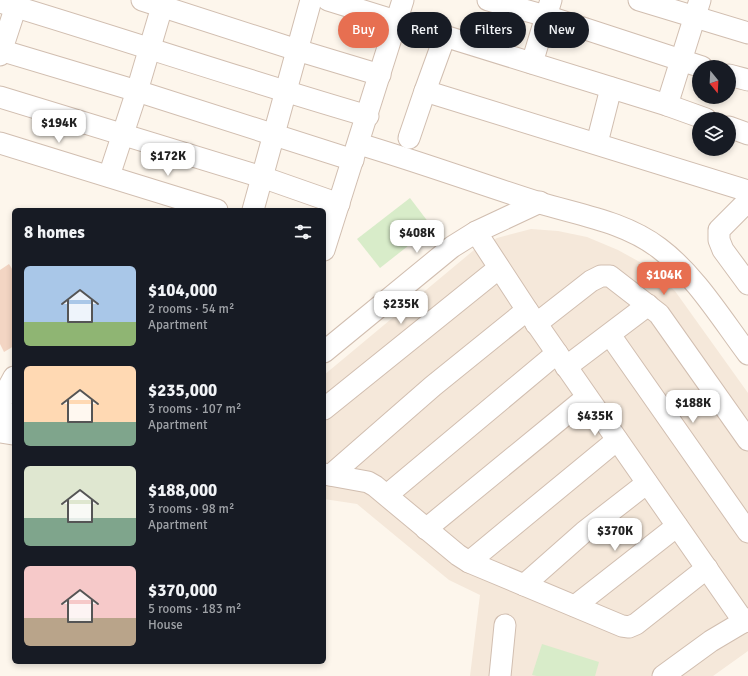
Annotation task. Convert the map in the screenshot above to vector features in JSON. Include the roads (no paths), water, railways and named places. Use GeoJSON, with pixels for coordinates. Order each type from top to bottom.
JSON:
{"type":"FeatureCollection","features":[{"type":"Feature","properties":{"kind":"street"},"geometry":{"type":"LineString","coordinates":[[142,0],[163,3],[297,50],[380,75]]}},
{"type":"Feature","properties":{"kind":"street"},"geometry":{"type":"LineString","coordinates":[[254,208],[312,0]]}},
{"type":"Feature","properties":{"kind":"street"},"geometry":{"type":"LineString","coordinates":[[326,240],[368,116],[397,21],[328,0]]}},
{"type":"Feature","properties":{"kind":"street"},"geometry":{"type":"LineString","coordinates":[[400,12],[403,0]]}},
{"type":"Feature","properties":{"kind":"street"},"geometry":{"type":"LineString","coordinates":[[488,0],[549,8],[692,64]]}},
{"type":"Feature","properties":{"kind":"street"},"geometry":{"type":"LineString","coordinates":[[639,0],[697,8],[748,33]]}},
{"type":"Feature","properties":{"kind":"street"},"geometry":{"type":"LineString","coordinates":[[368,116],[286,92],[11,3],[1,52],[137,91],[274,135],[356,152],[400,156],[599,220],[631,232],[658,247],[680,265],[748,354]]}},
{"type":"Feature","properties":{"kind":"street"},"geometry":{"type":"LineString","coordinates":[[109,176],[137,91],[163,3]]}},
{"type":"Feature","properties":{"kind":"street"},"geometry":{"type":"LineString","coordinates":[[532,63],[549,8]]}},
{"type":"Feature","properties":{"kind":"street"},"geometry":{"type":"LineString","coordinates":[[667,105],[697,8]]}},
{"type":"Feature","properties":{"kind":"street"},"geometry":{"type":"LineString","coordinates":[[452,38],[692,114]]}},
{"type":"Feature","properties":{"kind":"street"},"geometry":{"type":"LineString","coordinates":[[409,138],[441,48]]}},
{"type":"Feature","properties":{"kind":"street"},"geometry":{"type":"LineString","coordinates":[[736,77],[748,80]]}},
{"type":"Feature","properties":{"kind":"street"},"geometry":{"type":"LineString","coordinates":[[597,143],[611,88]]}},
{"type":"Feature","properties":{"kind":"street"},"geometry":{"type":"LineString","coordinates":[[425,91],[748,191]]}},
{"type":"Feature","properties":{"kind":"street"},"geometry":{"type":"LineString","coordinates":[[0,97],[262,177],[339,204]]}},
{"type":"Feature","properties":{"kind":"street"},"geometry":{"type":"LineString","coordinates":[[736,130],[748,134]]}},
{"type":"Feature","properties":{"kind":"street"},"geometry":{"type":"LineString","coordinates":[[0,143],[211,208]]}},
{"type":"Feature","properties":{"kind":"street"},"geometry":{"type":"LineString","coordinates":[[748,201],[719,230],[719,240],[723,250],[748,284]]}},
{"type":"Feature","properties":{"kind":"street"},"geometry":{"type":"LineString","coordinates":[[326,350],[452,247],[476,232],[540,202]]}},
{"type":"Feature","properties":{"kind":"street"},"geometry":{"type":"LineString","coordinates":[[476,232],[587,397],[677,526],[746,621],[711,641],[663,676]]}},
{"type":"Feature","properties":{"kind":"street"},"geometry":{"type":"LineString","coordinates":[[326,408],[499,268]]}},
{"type":"Feature","properties":{"kind":"street"},"geometry":{"type":"LineString","coordinates":[[328,474],[433,386],[532,317],[601,276],[610,276],[659,314],[748,440]]}},
{"type":"Feature","properties":{"kind":"street"},"geometry":{"type":"LineString","coordinates":[[387,495],[562,360],[610,335],[648,304]]}},
{"type":"Feature","properties":{"kind":"street"},"geometry":{"type":"LineString","coordinates":[[610,335],[748,532]]}},
{"type":"Feature","properties":{"kind":"street"},"geometry":{"type":"LineString","coordinates":[[12,384],[3,415],[12,431]]}},
{"type":"Feature","properties":{"kind":"street"},"geometry":{"type":"LineString","coordinates":[[426,529],[587,397]]}},
{"type":"Feature","properties":{"kind":"street"},"geometry":{"type":"LineString","coordinates":[[469,562],[617,440]]}},
{"type":"Feature","properties":{"kind":"street"},"geometry":{"type":"LineString","coordinates":[[328,474],[368,482],[387,495],[426,529],[469,562],[622,626],[629,627],[636,624],[707,568]]}},
{"type":"Feature","properties":{"kind":"street"},"geometry":{"type":"LineString","coordinates":[[524,585],[584,532],[647,483]]}},
{"type":"Feature","properties":{"kind":"street"},"geometry":{"type":"LineString","coordinates":[[575,606],[677,526]]}},
{"type":"Feature","properties":{"kind":"street"},"geometry":{"type":"LineString","coordinates":[[500,676],[505,625]]}}]}
